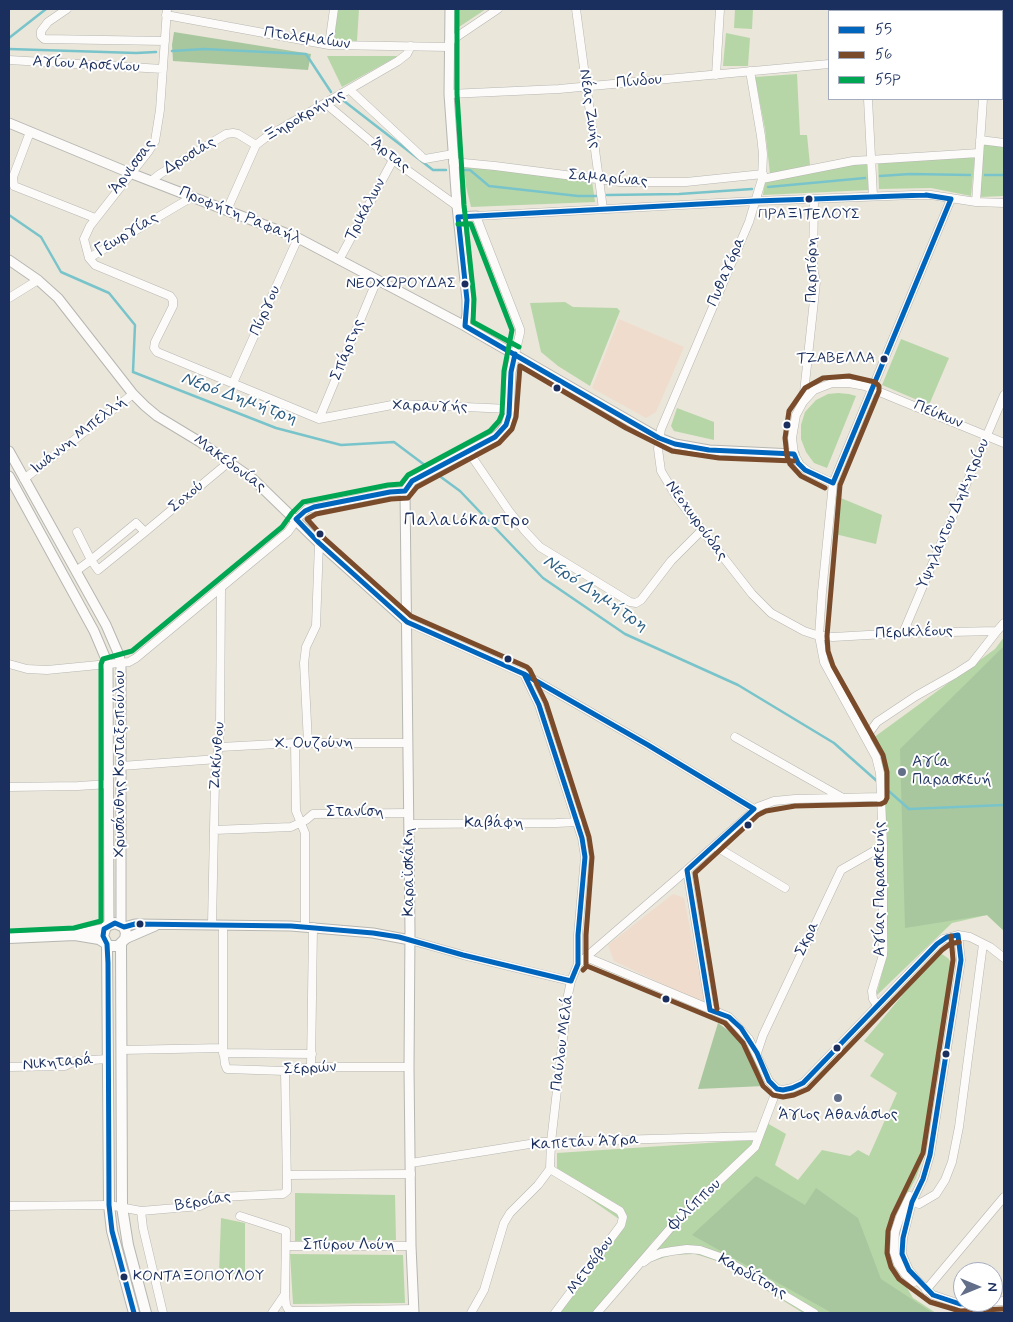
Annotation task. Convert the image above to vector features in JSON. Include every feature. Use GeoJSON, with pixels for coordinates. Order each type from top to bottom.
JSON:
{"type":"FeatureCollection","features":[{"type":"Feature","properties":{"kind":"main road"},"geometry":{"type":"LineString","coordinates":[[9,938],[75,935],[115,923],[123,926],[126,933],[123,942],[121,1050],[122,1207],[128,1245],[146,1313]]}},
{"type":"Feature","properties":{"kind":"main road"},"geometry":{"type":"LineString","coordinates":[[106,927],[103,936],[106,943],[109,1205],[112,1232],[134,1313]]}},
{"type":"Feature","properties":{"kind":"main road"},"geometry":{"type":"LineString","coordinates":[[75,935],[99,940],[114,946],[123,942]]}},
{"type":"Feature","properties":{"kind":"street"},"geometry":{"type":"LineString","coordinates":[[67,9],[48,22],[41,31],[41,36],[44,39],[165,41]]}},
{"type":"Feature","properties":{"kind":"street"},"geometry":{"type":"LineString","coordinates":[[328,45],[334,9]]}},
{"type":"Feature","properties":{"kind":"street"},"geometry":{"type":"LineString","coordinates":[[450,9],[449,94],[457,206],[468,314],[465,326],[659,438],[675,444],[709,450],[794,454]]}},
{"type":"Feature","properties":{"kind":"street"},"geometry":{"type":"LineString","coordinates":[[449,44],[498,9]]}},
{"type":"Feature","properties":{"kind":"street","name":"Νέας Ζωής"},"geometry":{"type":"LineString","coordinates":[[576,9],[603,210]]}},
{"type":"Feature","properties":{"kind":"street"},"geometry":{"type":"LineString","coordinates":[[716,75],[720,9]]}},
{"type":"Feature","properties":{"kind":"street","name":"Πτολεμαίων"},"geometry":{"type":"LineString","coordinates":[[166,12],[328,45],[411,46],[449,44]]}},
{"type":"Feature","properties":{"kind":"street","name":"Άρνισσας"},"geometry":{"type":"LineString","coordinates":[[89,258],[85,246],[85,236],[88,228],[148,152],[156,138],[163,69],[166,12]]}},
{"type":"Feature","properties":{"kind":"street","name":"Ξηροκρήνης"},"geometry":{"type":"LineString","coordinates":[[227,210],[256,145],[405,56],[411,46]]}},
{"type":"Feature","properties":{"kind":"street","name":"Αγίου Αρσενίου"},"geometry":{"type":"LineString","coordinates":[[9,60],[163,69]]}},
{"type":"Feature","properties":{"kind":"street","name":"Πίνδου"},"geometry":{"type":"LineString","coordinates":[[449,94],[522,92],[586,87],[828,64]]}},
{"type":"Feature","properties":{"kind":"street","name":"Πυθαγόρα"},"geometry":{"type":"LineString","coordinates":[[659,438],[663,424],[756,201],[762,177],[761,136],[750,71]]}},
{"type":"Feature","properties":{"kind":"street","name":"Άρτας"},"geometry":{"type":"LineString","coordinates":[[350,90],[425,159],[453,158]]}},
{"type":"Feature","properties":{"kind":"street"},"geometry":{"type":"LineString","coordinates":[[868,100],[873,196]]}},
{"type":"Feature","properties":{"kind":"street"},"geometry":{"type":"LineString","coordinates":[[976,202],[983,100]]}},
{"type":"Feature","properties":{"kind":"street","name":"Άρτας"},"geometry":{"type":"LineString","coordinates":[[324,104],[393,160],[457,206]]}},
{"type":"Feature","properties":{"kind":"street","name":"Προφήτη Ραφαήλ"},"geometry":{"type":"LineString","coordinates":[[9,123],[130,173],[298,238],[465,326]]}},
{"type":"Feature","properties":{"kind":"street"},"geometry":{"type":"LineString","coordinates":[[30,132],[13,177],[14,186],[95,218]]}},
{"type":"Feature","properties":{"kind":"street","name":"Δροσιάς"},"geometry":{"type":"LineString","coordinates":[[151,181],[226,134],[238,134],[256,145]]}},
{"type":"Feature","properties":{"kind":"street"},"geometry":{"type":"LineString","coordinates":[[980,140],[1004,143]]}},
{"type":"Feature","properties":{"kind":"street","name":"Σαμαρίνας"},"geometry":{"type":"LineString","coordinates":[[453,158],[600,180],[673,183],[762,177],[872,159],[979,153]]}},
{"type":"Feature","properties":{"kind":"street","name":"Τρικάλων"},"geometry":{"type":"LineString","coordinates":[[339,260],[393,160]]}},
{"type":"Feature","properties":{"kind":"street"},"geometry":{"type":"LineString","coordinates":[[458,217],[873,196],[926,195],[976,202],[1004,203]]}},
{"type":"Feature","properties":{"kind":"street","name":"Γεωργίας"},"geometry":{"type":"LineString","coordinates":[[89,258],[192,197]]}},
{"type":"Feature","properties":{"kind":"street","name":"Παρπόρη"},"geometry":{"type":"LineString","coordinates":[[803,402],[816,282],[813,267],[814,199]]}},
{"type":"Feature","properties":{"kind":"street","name":"Αγίας Παρασκευής"},"geometry":{"type":"LineString","coordinates":[[877,1005],[872,995],[873,986],[883,955],[883,846],[878,762],[866,737],[826,669],[821,653],[819,636],[822,592],[833,483],[950,199]]}},
{"type":"Feature","properties":{"kind":"street"},"geometry":{"type":"LineString","coordinates":[[9,664],[27,669],[48,670],[129,662],[288,532],[296,520],[311,507],[390,492],[405,491],[409,483],[420,476],[495,437],[501,432],[508,420],[510,410],[511,372],[520,329],[476,216]]}},
{"type":"Feature","properties":{"kind":"street","name":"Πύργου"},"geometry":{"type":"LineString","coordinates":[[233,383],[298,238]]}},
{"type":"Feature","properties":{"kind":"street"},"geometry":{"type":"LineString","coordinates":[[89,258],[95,265],[170,296],[173,300],[174,306],[154,348],[158,352],[319,419]]}},
{"type":"Feature","properties":{"kind":"street","name":"Μακεδονίας"},"geometry":{"type":"LineString","coordinates":[[9,260],[38,280],[58,298],[133,394],[157,416],[254,479],[319,543],[407,622],[524,674],[648,745],[754,809]]}},
{"type":"Feature","properties":{"kind":"street"},"geometry":{"type":"LineString","coordinates":[[9,298],[38,280]]}},
{"type":"Feature","properties":{"kind":"street","name":"Σπάρτης"},"geometry":{"type":"LineString","coordinates":[[319,419],[377,280]]}},
{"type":"Feature","properties":{"kind":"street","name":"Πεύκων"},"geometry":{"type":"LineString","coordinates":[[803,402],[814,390],[832,384],[859,384],[1004,443]]}},
{"type":"Feature","properties":{"kind":"street","name":"Ιωάννη Μπελλή"},"geometry":{"type":"LineString","coordinates":[[24,479],[133,394]]}},
{"type":"Feature","properties":{"kind":"street","name":"Υψηλάντου Δημητρίου"},"geometry":{"type":"LineString","coordinates":[[903,632],[1004,395]]}},
{"type":"Feature","properties":{"kind":"street"},"geometry":{"type":"LineString","coordinates":[[803,402],[794,423],[792,438],[794,454],[798,463],[805,470],[833,483]]}},
{"type":"Feature","properties":{"kind":"street","name":"Χαραυγής"},"geometry":{"type":"LineString","coordinates":[[319,419],[398,404],[510,410]]}},
{"type":"Feature","properties":{"kind":"street","name":"Νεοχωρούδας"},"geometry":{"type":"LineString","coordinates":[[659,438],[658,457],[661,471],[676,496],[752,594],[765,608],[795,627],[819,636]]}},
{"type":"Feature","properties":{"kind":"street","name":"Χρυσάνθης Κονταξοπούλου"},"geometry":{"type":"LineString","coordinates":[[9,451],[106,625],[117,650],[120,663],[123,926]]}},
{"type":"Feature","properties":{"kind":"street"},"geometry":{"type":"LineString","coordinates":[[468,451],[509,511],[540,547],[630,602],[636,603],[641,600],[672,561],[702,530]]}},
{"type":"Feature","properties":{"kind":"street","name":"Σοχού"},"geometry":{"type":"LineString","coordinates":[[91,560],[98,570],[229,462]]}},
{"type":"Feature","properties":{"kind":"street","name":"Χρυσάνθης Κονταξοπούλου"},"geometry":{"type":"LineString","coordinates":[[9,476],[94,631],[108,664],[109,784],[106,927]]}},
{"type":"Feature","properties":{"kind":"street","name":"Καραϊσκάκη"},"geometry":{"type":"LineString","coordinates":[[405,491],[410,824],[409,1067],[414,1311]]}},
{"type":"Feature","properties":{"kind":"street"},"geometry":{"type":"LineString","coordinates":[[76,571],[136,523],[144,532]]}},
{"type":"Feature","properties":{"kind":"street"},"geometry":{"type":"LineString","coordinates":[[77,532],[91,560]]}},
{"type":"Feature","properties":{"kind":"street"},"geometry":{"type":"LineString","coordinates":[[308,743],[304,663],[306,647],[316,626],[319,543]]}},
{"type":"Feature","properties":{"kind":"street","name":"Ζακύνθου"},"geometry":{"type":"LineString","coordinates":[[212,924],[215,781],[220,746],[221,588]]}},
{"type":"Feature","properties":{"kind":"street"},"geometry":{"type":"LineString","coordinates":[[866,737],[876,722],[972,663],[1004,622]]}},
{"type":"Feature","properties":{"kind":"street","name":"Περικλέους"},"geometry":{"type":"LineString","coordinates":[[819,636],[833,637],[903,632],[997,631]]}},
{"type":"Feature","properties":{"kind":"street"},"geometry":{"type":"LineString","coordinates":[[524,674],[539,705],[578,822],[585,857],[578,935],[578,964]]}},
{"type":"Feature","properties":{"kind":"street"},"geometry":{"type":"LineString","coordinates":[[735,737],[842,798]]}},
{"type":"Feature","properties":{"kind":"street"},"geometry":{"type":"LineString","coordinates":[[295,743],[296,811],[305,833],[309,927],[311,1066]]}},
{"type":"Feature","properties":{"kind":"street","name":"Χ. Ουζούνη"},"geometry":{"type":"LineString","coordinates":[[220,746],[295,743],[408,743]]}},
{"type":"Feature","properties":{"kind":"street"},"geometry":{"type":"LineString","coordinates":[[121,766],[218,759]]}},
{"type":"Feature","properties":{"kind":"street"},"geometry":{"type":"LineString","coordinates":[[9,787],[109,784]]}},
{"type":"Feature","properties":{"kind":"street","name":"Παύλου Μελά"},"geometry":{"type":"LineString","coordinates":[[550,1169],[551,1142],[571,982],[578,964],[715,846],[754,809],[768,802],[782,800],[880,797]]}},
{"type":"Feature","properties":{"kind":"street","name":"Στανίση"},"geometry":{"type":"LineString","coordinates":[[214,830],[291,827],[313,814],[409,813]]}},
{"type":"Feature","properties":{"kind":"street","name":"Καβάφη"},"geometry":{"type":"LineString","coordinates":[[410,824],[578,822]]}},
{"type":"Feature","properties":{"kind":"street"},"geometry":{"type":"LineString","coordinates":[[715,846],[785,888]]}},
{"type":"Feature","properties":{"kind":"street","name":"Σκρα"},"geometry":{"type":"LineString","coordinates":[[757,1053],[763,1035],[841,870],[883,846]]}},
{"type":"Feature","properties":{"kind":"street"},"geometry":{"type":"LineString","coordinates":[[687,870],[710,1010]]}},
{"type":"Feature","properties":{"kind":"street"},"geometry":{"type":"LineString","coordinates":[[123,926],[135,924],[212,924],[309,927],[384,934],[571,982]]}},
{"type":"Feature","properties":{"kind":"street"},"geometry":{"type":"LineString","coordinates":[[123,942],[160,925]]}},
{"type":"Feature","properties":{"kind":"street"},"geometry":{"type":"LineString","coordinates":[[223,925],[223,1050]]}},
{"type":"Feature","properties":{"kind":"street"},"geometry":{"type":"LineString","coordinates":[[953,1302],[942,1299],[926,1290],[909,1270],[902,1254],[910,1201],[930,1155],[961,960],[958,935]]}},
{"type":"Feature","properties":{"kind":"street"},"geometry":{"type":"LineString","coordinates":[[586,956],[729,1017],[741,1028],[757,1053],[769,1081],[777,1089],[783,1090],[802,1083],[937,944],[947,937],[958,935],[970,937],[1004,958]]}},
{"type":"Feature","properties":{"kind":"street"},"geometry":{"type":"LineString","coordinates":[[910,1201],[919,1204],[936,1194],[945,1180],[952,1162],[959,1127],[984,944]]}},
{"type":"Feature","properties":{"kind":"street","name":"Σερρών"},"geometry":{"type":"LineString","coordinates":[[121,1050],[223,1050],[312,1054]]}},
{"type":"Feature","properties":{"kind":"street","name":"Σερρών"},"geometry":{"type":"LineString","coordinates":[[223,1050],[226,1066],[230,1070],[286,1071],[311,1066],[409,1067]]}},
{"type":"Feature","properties":{"kind":"street","name":"Νικηταρά"},"geometry":{"type":"LineString","coordinates":[[9,1066],[65,1066],[75,1061],[108,1059]]}},
{"type":"Feature","properties":{"kind":"street"},"geometry":{"type":"LineString","coordinates":[[286,1071],[288,1175],[411,1174]]}},
{"type":"Feature","properties":{"kind":"street","name":"Φιλίππου"},"geometry":{"type":"LineString","coordinates":[[597,1313],[674,1224],[755,1147],[777,1089]]}},
{"type":"Feature","properties":{"kind":"street","name":"Καπετάν Άγρα"},"geometry":{"type":"LineString","coordinates":[[411,1163],[551,1142],[760,1136]]}},
{"type":"Feature","properties":{"kind":"street"},"geometry":{"type":"LineString","coordinates":[[472,1313],[484,1290],[504,1222],[550,1169]]}},
{"type":"Feature","properties":{"kind":"street","name":"Μετσόβου"},"geometry":{"type":"LineString","coordinates":[[550,1169],[620,1211],[623,1217],[621,1224],[555,1313]]}},
{"type":"Feature","properties":{"kind":"street","name":"Βεροίας"},"geometry":{"type":"LineString","coordinates":[[9,1206],[109,1205],[141,1211],[200,1206],[219,1196],[276,1195],[285,1193],[288,1175]]}},
{"type":"Feature","properties":{"kind":"street"},"geometry":{"type":"LineString","coordinates":[[926,1290],[1004,1198]]}},
{"type":"Feature","properties":{"kind":"street"},"geometry":{"type":"LineString","coordinates":[[141,1211],[143,1228],[164,1313]]}},
{"type":"Feature","properties":{"kind":"street","name":"Βεροίας"},"geometry":{"type":"LineString","coordinates":[[240,1216],[286,1232],[286,1246]]}},
{"type":"Feature","properties":{"kind":"street"},"geometry":{"type":"LineString","coordinates":[[286,1246],[286,1305],[288,1310],[303,1312],[414,1311]]}},
{"type":"Feature","properties":{"kind":"street","name":"Σπύρου Λούη"},"geometry":{"type":"LineString","coordinates":[[286,1246],[412,1246]]}},
{"type":"Feature","properties":{"kind":"street","name":"Καρδίτσης"},"geometry":{"type":"LineString","coordinates":[[634,1272],[649,1258],[661,1253],[687,1249],[700,1250],[720,1257],[814,1313]]}},
{"type":"Feature","properties":{"kind":"street"},"geometry":{"type":"LineString","coordinates":[[272,1313],[286,1294]]}},
{"type":"Feature","properties":{"kind":"shaded area"},"geometry":{"type":"Polygon","coordinates":[[[619,319],[684,347],[656,412],[646,418],[592,388],[619,319]]]}},
{"type":"Feature","properties":{"kind":"shaded area"},"geometry":{"type":"Polygon","coordinates":[[[673,894],[684,898],[705,1004],[614,961],[608,945],[673,894]]]}},
{"type":"Feature","properties":{"kind":"green space"},"geometry":{"type":"Polygon","coordinates":[[[338,9],[359,9],[357,41],[334,40],[338,9]]]}},
{"type":"Feature","properties":{"kind":"green space"},"geometry":{"type":"Polygon","coordinates":[[[459,9],[486,9],[459,27],[459,9]]]}},
{"type":"Feature","properties":{"kind":"green space"},"geometry":{"type":"Polygon","coordinates":[[[735,9],[753,9],[752,29],[734,28],[735,9]]]}},
{"type":"Feature","properties":{"kind":"green space"},"geometry":{"type":"Polygon","coordinates":[[[174,32],[311,54],[308,70],[173,61],[172,45],[174,32]]]}},
{"type":"Feature","properties":{"kind":"green space"},"geometry":{"type":"Polygon","coordinates":[[[726,33],[750,38],[748,66],[723,66],[726,33]]]}},
{"type":"Feature","properties":{"kind":"green space"},"geometry":{"type":"Polygon","coordinates":[[[327,56],[398,56],[342,87],[327,56]]]}},
{"type":"Feature","properties":{"kind":"green space"},"geometry":{"type":"Polygon","coordinates":[[[797,74],[800,135],[807,135],[810,165],[770,174],[765,129],[755,77],[797,74]]]}},
{"type":"Feature","properties":{"kind":"green space"},"geometry":{"type":"Polygon","coordinates":[[[984,144],[1004,146],[1004,196],[980,197],[984,144]]]}},
{"type":"Feature","properties":{"kind":"green space"},"geometry":{"type":"Polygon","coordinates":[[[975,156],[971,196],[931,188],[879,189],[878,161],[975,156]]]}},
{"type":"Feature","properties":{"kind":"green space"},"geometry":{"type":"Polygon","coordinates":[[[867,162],[869,190],[763,195],[765,182],[867,162]]]}},
{"type":"Feature","properties":{"kind":"green space"},"geometry":{"type":"Polygon","coordinates":[[[464,166],[592,181],[595,202],[471,207],[464,166]]]}},
{"type":"Feature","properties":{"kind":"green space"},"geometry":{"type":"Polygon","coordinates":[[[565,302],[573,307],[617,308],[620,311],[590,386],[558,366],[541,352],[530,303],[565,302]]]}},
{"type":"Feature","properties":{"kind":"green space"},"geometry":{"type":"Polygon","coordinates":[[[901,339],[949,358],[929,405],[882,385],[901,339]]]}},
{"type":"Feature","properties":{"kind":"green space"},"geometry":{"type":"Polygon","coordinates":[[[838,393],[856,396],[827,468],[814,463],[806,452],[801,439],[801,425],[805,412],[816,400],[828,394],[838,393]]]}},
{"type":"Feature","properties":{"kind":"green space"},"geometry":{"type":"Polygon","coordinates":[[[677,408],[714,422],[714,440],[674,431],[671,426],[677,408]]]}},
{"type":"Feature","properties":{"kind":"green space"},"geometry":{"type":"Polygon","coordinates":[[[836,496],[882,515],[876,544],[835,534],[836,496]]]}},
{"type":"Feature","properties":{"kind":"green space"},"geometry":{"type":"Polygon","coordinates":[[[1004,637],[1004,931],[987,915],[952,923],[876,996],[888,950],[881,757],[873,738],[995,649],[1004,637]]]}},
{"type":"Feature","properties":{"kind":"green space"},"geometry":{"type":"Polygon","coordinates":[[[1004,646],[1004,931],[987,915],[905,928],[900,749],[1004,646]]]}},
{"type":"Feature","properties":{"kind":"green space"},"geometry":{"type":"Polygon","coordinates":[[[942,954],[949,959],[953,969],[925,1153],[916,1178],[889,1227],[890,1259],[913,1298],[936,1313],[803,1313],[717,1261],[695,1254],[672,1255],[629,1269],[597,1313],[559,1313],[626,1224],[557,1176],[557,1153],[752,1140],[759,1136],[747,1160],[754,1153],[767,1123],[786,1134],[775,1165],[798,1180],[822,1150],[850,1156],[858,1150],[869,1156],[897,1093],[870,1076],[884,1054],[864,1041],[931,961],[942,954]],[[733,1172],[672,1223],[652,1242],[645,1252],[733,1172]]]}},
{"type":"Feature","properties":{"kind":"green space"},"geometry":{"type":"Polygon","coordinates":[[[718,1023],[745,1043],[757,1063],[764,1086],[698,1089],[718,1023]]]}},
{"type":"Feature","properties":{"kind":"green space"},"geometry":{"type":"Polygon","coordinates":[[[756,1176],[805,1205],[816,1188],[858,1218],[881,1279],[933,1313],[832,1313],[692,1235],[756,1176]]]}},
{"type":"Feature","properties":{"kind":"green space"},"geometry":{"type":"Polygon","coordinates":[[[295,1193],[395,1195],[396,1240],[295,1241],[295,1193]]]}},
{"type":"Feature","properties":{"kind":"green space"},"geometry":{"type":"Polygon","coordinates":[[[221,1218],[245,1223],[245,1274],[219,1274],[221,1218]]]}},
{"type":"Feature","properties":{"kind":"green space"},"geometry":{"type":"Polygon","coordinates":[[[290,1254],[403,1255],[405,1303],[293,1304],[290,1254]]]}},
{"type":"Feature","properties":{"kind":"waterway"},"geometry":{"type":"LineString","coordinates":[[9,38],[46,9]]}},
{"type":"Feature","properties":{"kind":"waterway"},"geometry":{"type":"LineString","coordinates":[[9,49],[156,52]]}},
{"type":"Feature","properties":{"kind":"waterway"},"geometry":{"type":"LineString","coordinates":[[172,51],[204,49],[306,54],[331,92]]}},
{"type":"Feature","properties":{"kind":"waterway"},"geometry":{"type":"LineString","coordinates":[[344,101],[433,170],[446,170]]}},
{"type":"Feature","properties":{"kind":"waterway"},"geometry":{"type":"LineString","coordinates":[[462,170],[470,170],[489,186],[578,196],[597,196]]}},
{"type":"Feature","properties":{"kind":"waterway"},"geometry":{"type":"LineString","coordinates":[[880,176],[910,174],[970,175]]}},
{"type":"Feature","properties":{"kind":"waterway"},"geometry":{"type":"LineString","coordinates":[[985,175],[1004,175]]}},
{"type":"Feature","properties":{"kind":"waterway"},"geometry":{"type":"LineString","coordinates":[[768,187],[865,178]]}},
{"type":"Feature","properties":{"kind":"waterway"},"geometry":{"type":"LineString","coordinates":[[607,195],[679,194],[752,189]]}},
{"type":"Feature","properties":{"kind":"waterway","name":"Νερό Δημήτρη"},"geometry":{"type":"LineString","coordinates":[[9,215],[41,237],[61,272],[109,293],[135,325],[133,372],[276,428],[341,445],[394,442],[430,469]]}},
{"type":"Feature","properties":{"kind":"waterway","name":"Νερό Δημήτρη"},"geometry":{"type":"LineString","coordinates":[[434,472],[460,491],[543,578],[625,634],[738,685],[834,743],[878,782]]}},
{"type":"Feature","properties":{"kind":"waterway","name":"Νερό Δημήτρη"},"geometry":{"type":"LineString","coordinates":[[883,786],[909,809],[1004,805]]}},
{"type":"Feature","properties":{"kind":"transit line","name":"55Ρ"},"geometry":{"type":"LineString","coordinates":[[457,9],[457,94],[464,205],[474,299],[473,322],[519,347]]}},
{"type":"Feature","properties":{"kind":"transit line","name":"55"},"geometry":{"type":"LineString","coordinates":[[926,195],[951,199],[833,483],[805,470],[798,463],[794,454],[709,450],[675,444],[659,438],[465,326],[467,300],[458,217],[756,201],[926,195]]}},
{"type":"Feature","properties":{"kind":"transit line","name":"55Ρ"},"geometry":{"type":"LineString","coordinates":[[9,931],[74,928],[101,921],[101,664],[103,659],[132,651],[282,527],[303,502],[401,484],[408,475],[490,431],[499,421],[502,414],[504,371],[512,330],[471,224],[458,224]]}},
{"type":"Feature","properties":{"kind":"transit line","name":"55"},"geometry":{"type":"LineString","coordinates":[[515,354],[511,372],[509,415],[506,425],[495,437],[412,481],[405,491],[390,492],[314,507],[305,511],[296,519],[319,543],[407,622],[524,674],[648,745],[754,809],[687,870],[710,1010],[729,1017],[741,1028],[757,1053],[769,1081],[777,1089],[792,1088],[803,1083],[937,944],[947,937],[958,935],[961,960],[930,1155],[923,1179],[912,1202],[903,1238],[902,1254],[909,1270],[933,1295],[953,1302]]}},
{"type":"Feature","properties":{"kind":"transit line","name":"56"},"geometry":{"type":"LineString","coordinates":[[586,964],[586,935],[592,857],[589,837],[546,703],[530,670],[411,616],[324,538],[307,519],[316,514],[391,499],[408,498],[417,487],[499,443],[512,429],[516,417],[520,366],[626,428],[672,451],[719,458],[794,461]]}},
{"type":"Feature","properties":{"kind":"transit line","name":"56"},"geometry":{"type":"LineString","coordinates":[[717,1009],[695,873],[758,815],[766,811],[795,806],[881,804],[887,798],[887,772],[883,755],[833,666],[828,651],[827,636],[840,485],[879,391],[879,386],[875,382],[849,376],[823,378],[805,388],[789,411],[785,438],[790,464],[801,476],[825,488]]}},
{"type":"Feature","properties":{"kind":"transit line","name":"55"},"geometry":{"type":"LineString","coordinates":[[134,1313],[112,1231],[109,1205],[108,963],[107,944],[103,936],[104,929],[115,923],[124,927],[135,924],[291,926],[373,933],[399,937],[463,955],[571,981],[578,964],[578,935],[585,857],[582,838],[539,705],[524,674]]}},
{"type":"Feature","properties":{"kind":"transit line","name":"56"},"geometry":{"type":"LineString","coordinates":[[951,936],[953,960],[923,1153],[893,1215],[888,1231],[887,1253],[891,1267],[899,1279],[930,1302],[960,1311],[1004,1309]]}},
{"type":"Feature","properties":{"kind":"transit line","name":"56"},"geometry":{"type":"LineString","coordinates":[[583,970],[587,966],[725,1023],[743,1043],[763,1086],[773,1095],[783,1097],[808,1089],[942,950],[950,944],[959,942]]}},
{"type":"Feature","properties":{"kind":"place","name":"ΠΡΑΞΙΤΕΛΟΥΣ"},"geometry":{"type":"Point","coordinates":[809,199]}},
{"type":"Feature","properties":{"kind":"place","name":"ΝΕΟΧΩΡΟΥΔΑΣ"},"geometry":{"type":"Point","coordinates":[465,284]}},
{"type":"Feature","properties":{"kind":"place","name":"ΤΖΑΒΕΛΛΑ"},"geometry":{"type":"Point","coordinates":[884,359]}},
{"type":"Feature","properties":{"kind":"place","name":"Αγία Παρασκευή"},"geometry":{"type":"Point","coordinates":[902,772]}},
{"type":"Feature","properties":{"kind":"place","name":"Άγιος Αθανάσιος"},"geometry":{"type":"Point","coordinates":[838,1098]}},
{"type":"Feature","properties":{"kind":"place","name":"ΚΟΝΤΑΞΟΠΟΥΛΟΥ"},"geometry":{"type":"Point","coordinates":[124,1277]}},
{"type":"Feature","properties":{"kind":"district","name":"Παλαιόκαστρο"},"geometry":{"type":"Point","coordinates":[467,521]}}]}
